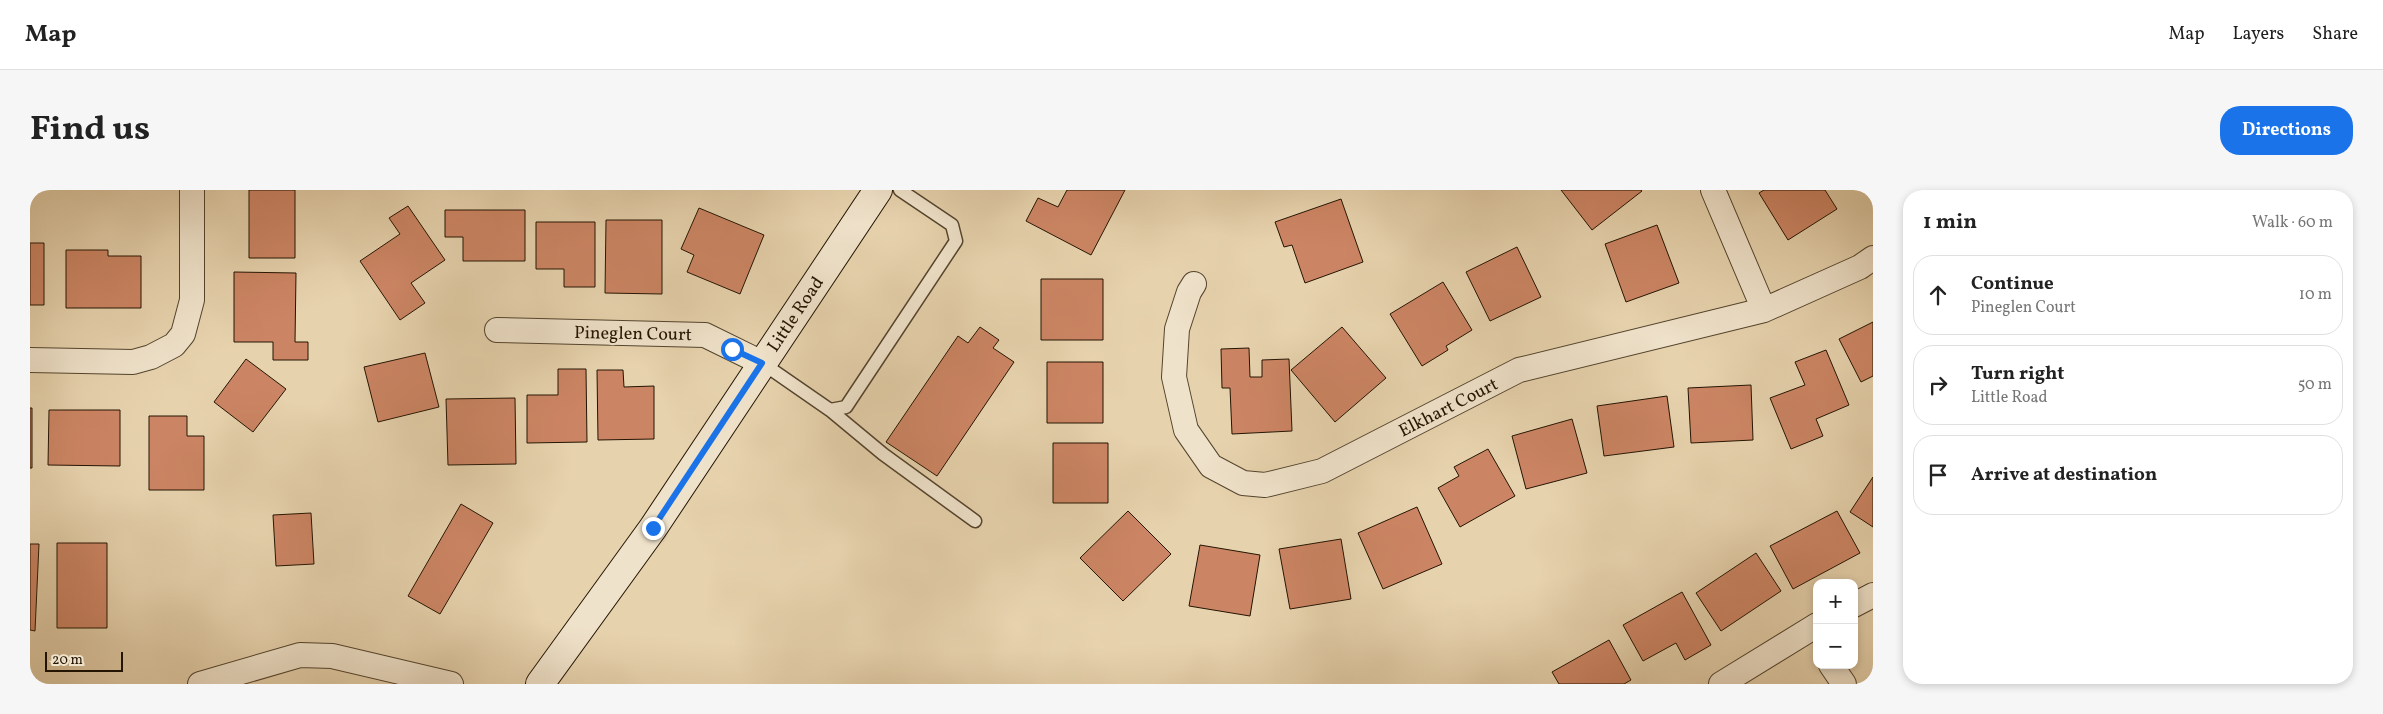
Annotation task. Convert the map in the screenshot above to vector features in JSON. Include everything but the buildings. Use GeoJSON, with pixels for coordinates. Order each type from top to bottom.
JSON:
{"type":"FeatureCollection","features":[{"type":"Feature","properties":{"kind":"street"},"geometry":{"type":"LineString","coordinates":[[30,360],[133,362],[152,357],[174,345],[183,334],[192,300],[192,190]]}},
{"type":"Feature","properties":{"kind":"street","name":"Little Road"},"geometry":{"type":"LineString","coordinates":[[540,684],[653,528],[878,190]]}},
{"type":"Feature","properties":{"kind":"street"},"geometry":{"type":"LineString","coordinates":[[1713,190],[1764,310]]}},
{"type":"Feature","properties":{"kind":"street","name":"Elkhart Court"},"geometry":{"type":"LineString","coordinates":[[1194,284],[1189,292],[1176,329],[1174,377],[1186,430],[1211,466],[1243,483],[1264,485],[1322,471],[1519,370],[1764,310],[1860,267],[1873,258]]}},
{"type":"Feature","properties":{"kind":"street","name":"Pineglen Court"},"geometry":{"type":"LineString","coordinates":[[497,330],[705,335],[762,363]]}},
{"type":"Feature","properties":{"kind":"street"},"geometry":{"type":"LineString","coordinates":[[1858,603],[1873,594]]}},
{"type":"Feature","properties":{"kind":"street"},"geometry":{"type":"LineString","coordinates":[[1721,684],[1813,634]]}},
{"type":"Feature","properties":{"kind":"street"},"geometry":{"type":"LineString","coordinates":[[200,684],[300,655],[332,656],[451,684]]}},
{"type":"Feature","properties":{"kind":"street"},"geometry":{"type":"LineString","coordinates":[[1834,669],[1844,684]]}},
{"type":"Feature","properties":{"kind":"lane"},"geometry":{"type":"LineString","coordinates":[[830,410],[846,406],[956,241],[952,225],[900,190]]}},
{"type":"Feature","properties":{"kind":"lane"},"geometry":{"type":"LineString","coordinates":[[762,363],[830,410],[883,454],[975,521]]}},
{"type":"Feature","properties":{"kind":"route"},"geometry":{"type":"LineString","coordinates":[[653,528],[762,363],[732,349]]}}]}
